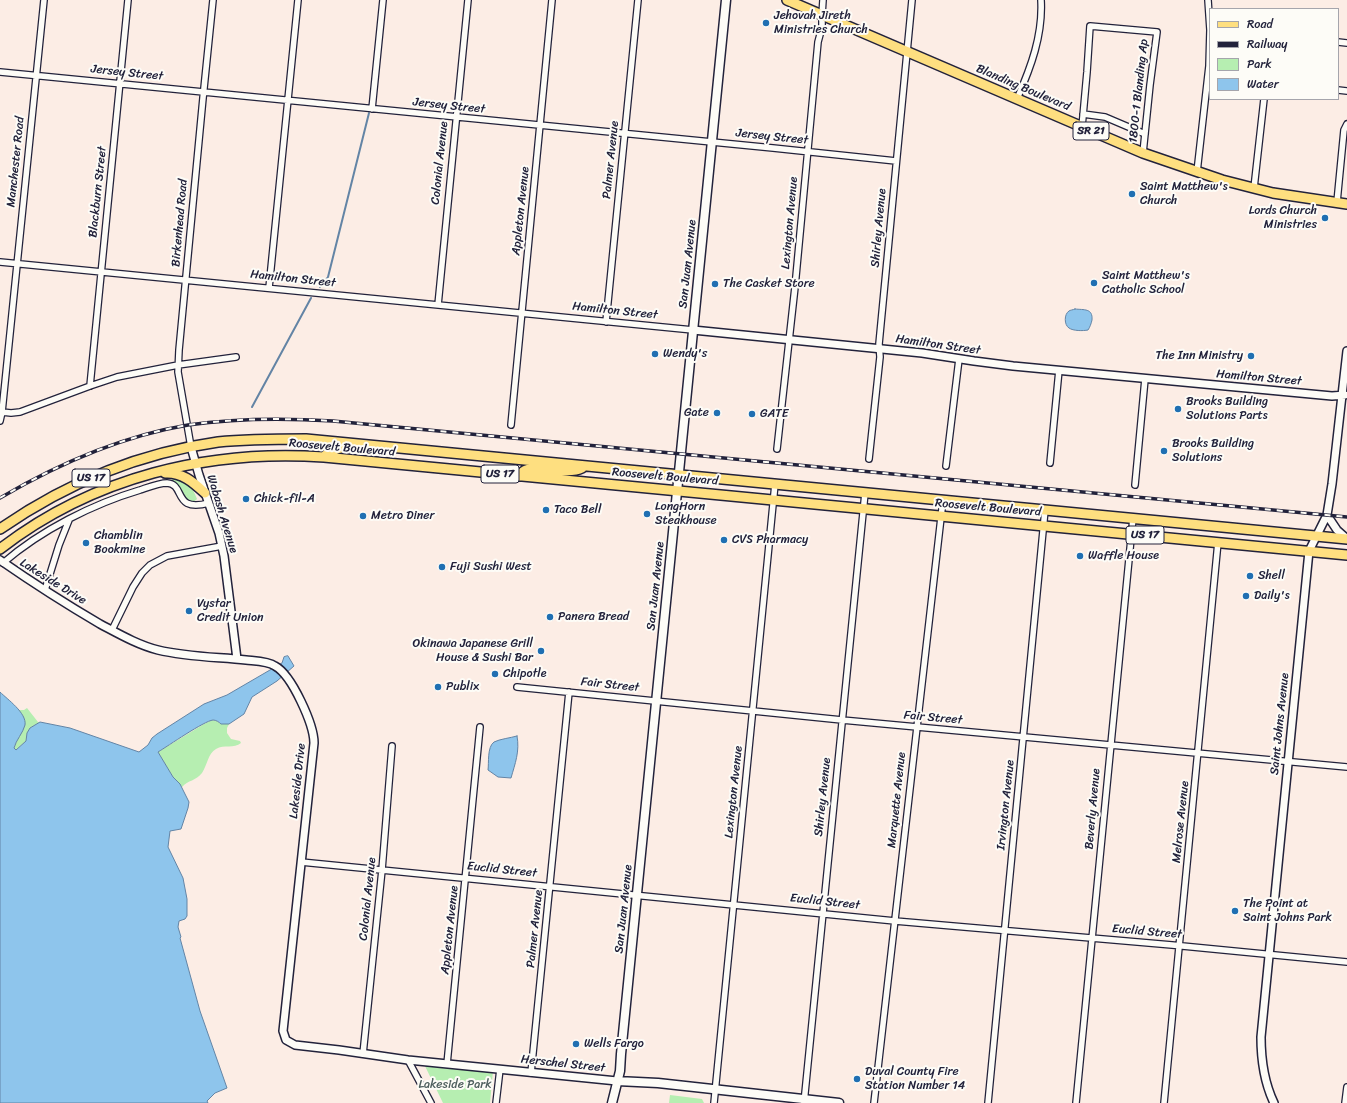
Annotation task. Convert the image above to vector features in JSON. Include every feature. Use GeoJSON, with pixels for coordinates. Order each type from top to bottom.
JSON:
{"type":"FeatureCollection","features":[{"type":"Feature","properties":{"kind":"main road","name":"San Juan Avenue"},"geometry":{"type":"LineString","coordinates":[[612,1103],[621,1054],[726,0]]}},
{"type":"Feature","properties":{"kind":"main road","name":"Blanding Boulevard"},"geometry":{"type":"LineString","coordinates":[[787,0],[1143,153],[1197,172],[1254,188],[1280,194],[1347,204]]}},
{"type":"Feature","properties":{"kind":"main road","name":"Roosevelt Boulevard"},"geometry":{"type":"LineString","coordinates":[[0,529],[52,497],[74,486],[98,475],[148,457],[218,442],[306,439],[1347,538]]}},
{"type":"Feature","properties":{"kind":"main road"},"geometry":{"type":"LineString","coordinates":[[306,439],[318,448],[324,457],[332,450],[361,445]]}},
{"type":"Feature","properties":{"kind":"main road","name":"Roosevelt Boulevard"},"geometry":{"type":"LineString","coordinates":[[3,546],[54,513],[107,487],[136,477],[225,458],[278,455],[324,457],[1347,555]]}},
{"type":"Feature","properties":{"kind":"main road"},"geometry":{"type":"LineString","coordinates":[[519,476],[524,470],[568,471],[578,470],[587,466]]}},
{"type":"Feature","properties":{"kind":"main road"},"geometry":{"type":"LineString","coordinates":[[154,473],[171,472],[179,474],[194,483],[205,493]]}},
{"type":"Feature","properties":{"kind":"main road","name":"Herschel Street"},"geometry":{"type":"LineString","coordinates":[[617,1081],[658,1083],[804,1101],[839,1103]]}},
{"type":"Feature","properties":{"kind":"street","name":"Manchester Road"},"geometry":{"type":"LineString","coordinates":[[0,421],[44,0]]}},
{"type":"Feature","properties":{"kind":"street","name":"Blackburn Street"},"geometry":{"type":"LineString","coordinates":[[90,386],[128,0]]}},
{"type":"Feature","properties":{"kind":"street","name":"Birkenhead Road"},"geometry":{"type":"LineString","coordinates":[[191,447],[178,365],[213,0]]}},
{"type":"Feature","properties":{"kind":"street"},"geometry":{"type":"LineString","coordinates":[[269,288],[298,0]]}},
{"type":"Feature","properties":{"kind":"street"},"geometry":{"type":"LineString","coordinates":[[372,109],[383,0]]}},
{"type":"Feature","properties":{"kind":"street","name":"Colonial Avenue"},"geometry":{"type":"LineString","coordinates":[[438,305],[468,0]]}},
{"type":"Feature","properties":{"kind":"street","name":"Appleton Avenue"},"geometry":{"type":"LineString","coordinates":[[511,425],[552,0]]}},
{"type":"Feature","properties":{"kind":"street","name":"Palmer Avenue"},"geometry":{"type":"LineString","coordinates":[[606,322],[638,0]]}},
{"type":"Feature","properties":{"kind":"street","name":"Lexington Avenue"},"geometry":{"type":"LineString","coordinates":[[777,448],[818,42],[822,27],[823,0]]}},
{"type":"Feature","properties":{"kind":"street","name":"Shirley Avenue"},"geometry":{"type":"LineString","coordinates":[[869,459],[880,357],[879,348],[912,0]]}},
{"type":"Feature","properties":{"kind":"street"},"geometry":{"type":"LineString","coordinates":[[1017,99],[1034,57],[1039,38],[1041,0]]}},
{"type":"Feature","properties":{"kind":"street"},"geometry":{"type":"LineString","coordinates":[[1208,0],[1209,15]]}},
{"type":"Feature","properties":{"kind":"street","name":"1800-1 Blanding Ap"},"geometry":{"type":"LineString","coordinates":[[1082,127],[1090,26],[1157,32],[1143,153]]}},
{"type":"Feature","properties":{"kind":"street"},"geometry":{"type":"LineString","coordinates":[[1197,172],[1209,66]]}},
{"type":"Feature","properties":{"kind":"street","name":"Jersey Street"},"geometry":{"type":"LineString","coordinates":[[0,72],[204,91],[288,101],[808,151],[896,161]]}},
{"type":"Feature","properties":{"kind":"street"},"geometry":{"type":"LineString","coordinates":[[1254,188],[1264,100]]}},
{"type":"Feature","properties":{"kind":"street"},"geometry":{"type":"LineString","coordinates":[[1083,114],[1105,117],[1145,134]]}},
{"type":"Feature","properties":{"kind":"street"},"geometry":{"type":"LineString","coordinates":[[1337,202],[1344,130],[1347,124]]}},
{"type":"Feature","properties":{"kind":"street","name":"Hamilton Street"},"geometry":{"type":"LineString","coordinates":[[0,262],[879,348],[959,359],[1145,379],[1332,396],[1344,395]]}},
{"type":"Feature","properties":{"kind":"street","name":"Saint Johns Avenue"},"geometry":{"type":"LineString","coordinates":[[1274,1103],[1268,1091],[1264,1074],[1261,1054],[1261,1037],[1309,551],[1327,515],[1344,395],[1347,351]]}},
{"type":"Feature","properties":{"kind":"street"},"geometry":{"type":"LineString","coordinates":[[2,412],[20,412],[90,386],[142,372],[178,365],[236,357]]}},
{"type":"Feature","properties":{"kind":"street"},"geometry":{"type":"LineString","coordinates":[[946,466],[959,359]]}},
{"type":"Feature","properties":{"kind":"street"},"geometry":{"type":"LineString","coordinates":[[1050,463],[1059,370]]}},
{"type":"Feature","properties":{"kind":"street"},"geometry":{"type":"LineString","coordinates":[[1135,485],[1145,379]]}},
{"type":"Feature","properties":{"kind":"street","name":"Wabash Avenue"},"geometry":{"type":"LineString","coordinates":[[191,447],[222,546],[237,659]]}},
{"type":"Feature","properties":{"kind":"street"},"geometry":{"type":"LineString","coordinates":[[2,561],[91,507],[118,496],[165,483],[171,484],[175,487],[185,503],[190,505],[200,505],[208,503]]}},
{"type":"Feature","properties":{"kind":"street","name":"Lexington Avenue"},"geometry":{"type":"LineString","coordinates":[[714,1103],[775,484]]}},
{"type":"Feature","properties":{"kind":"street","name":"Shirley Avenue"},"geometry":{"type":"LineString","coordinates":[[804,1101],[862,508],[865,493]]}},
{"type":"Feature","properties":{"kind":"street","name":"Marquette Avenue"},"geometry":{"type":"LineString","coordinates":[[874,1103],[943,500]]}},
{"type":"Feature","properties":{"kind":"street","name":"Irvington Avenue"},"geometry":{"type":"LineString","coordinates":[[988,1103],[1045,510]]}},
{"type":"Feature","properties":{"kind":"street"},"geometry":{"type":"LineString","coordinates":[[1327,515],[1337,530],[1347,538]]}},
{"type":"Feature","properties":{"kind":"street","name":"Beverly Avenue"},"geometry":{"type":"LineString","coordinates":[[1076,1103],[1133,518]]}},
{"type":"Feature","properties":{"kind":"street"},"geometry":{"type":"LineString","coordinates":[[45,590],[59,545],[69,520]]}},
{"type":"Feature","properties":{"kind":"street","name":"Melrose Avenue"},"geometry":{"type":"LineString","coordinates":[[1164,1103],[1218,542]]}},
{"type":"Feature","properties":{"kind":"street"},"geometry":{"type":"LineString","coordinates":[[112,630],[142,573],[150,565],[167,556],[222,546]]}},
{"type":"Feature","properties":{"kind":"street","name":"Lakeside Drive"},"geometry":{"type":"LineString","coordinates":[[2,561],[84,615],[142,645],[158,650],[192,656],[237,659],[274,665],[285,675],[296,692],[314,735],[283,1031],[286,1040]]}},
{"type":"Feature","properties":{"kind":"street","name":"Fair Street"},"geometry":{"type":"LineString","coordinates":[[517,686],[842,720],[1347,767]]}},
{"type":"Feature","properties":{"kind":"street","name":"Palmer Avenue"},"geometry":{"type":"LineString","coordinates":[[531,1073],[569,692]]}},
{"type":"Feature","properties":{"kind":"street","name":"Appleton Avenue"},"geometry":{"type":"LineString","coordinates":[[448,1064],[480,727]]}},
{"type":"Feature","properties":{"kind":"street","name":"Colonial Avenue"},"geometry":{"type":"LineString","coordinates":[[363,1054],[382,870],[392,746]]}},
{"type":"Feature","properties":{"kind":"street","name":"Euclid Street"},"geometry":{"type":"LineString","coordinates":[[301,862],[895,921],[1347,962]]}},
{"type":"Feature","properties":{"kind":"street","name":"Herschel Street"},"geometry":{"type":"LineString","coordinates":[[286,1040],[295,1045],[408,1060],[617,1081]]}},
{"type":"Feature","properties":{"kind":"street"},"geometry":{"type":"LineString","coordinates":[[408,1060],[431,1103]]}},
{"type":"Feature","properties":{"kind":"street"},"geometry":{"type":"LineString","coordinates":[[496,1103],[500,1069]]}},
{"type":"Feature","properties":{"kind":"street"},"geometry":{"type":"LineString","coordinates":[[1346,1103],[1347,1087]]}},
{"type":"Feature","properties":{"kind":"green space"},"geometry":{"type":"Polygon","coordinates":[[[172,478],[188,484],[193,490],[197,499],[194,502],[188,501],[178,485],[171,479],[172,478]]]}},
{"type":"Feature","properties":{"kind":"green space"},"geometry":{"type":"Polygon","coordinates":[[[27,708],[38,722],[40,722],[30,728],[26,741],[16,750],[14,748],[24,725],[24,720],[18,710],[24,710],[27,708]]]}},
{"type":"Feature","properties":{"kind":"green space"},"geometry":{"type":"Polygon","coordinates":[[[212,720],[221,724],[229,724],[227,733],[231,739],[240,741],[241,743],[235,746],[222,747],[213,751],[202,773],[197,778],[182,787],[173,777],[158,752],[212,720]]]}},
{"type":"Feature","properties":{"kind":"green space","name":"Lakeside Park"},"geometry":{"type":"Polygon","coordinates":[[[424,1064],[493,1071],[490,1103],[443,1103],[424,1064]]]}},
{"type":"Feature","properties":{"kind":"green space"},"geometry":{"type":"Polygon","coordinates":[[[670,1095],[702,1099],[704,1103],[669,1103],[670,1095]]]}},
{"type":"Feature","properties":{"kind":"water"},"geometry":{"type":"Polygon","coordinates":[[[1075,309],[1087,310],[1091,313],[1092,320],[1088,330],[1081,331],[1067,327],[1065,322],[1066,314],[1067,312],[1075,309]]]}},
{"type":"Feature","properties":{"kind":"water"},"geometry":{"type":"Polygon","coordinates":[[[288,656],[294,666],[277,681],[252,697],[244,714],[229,724],[221,724],[214,720],[208,721],[158,752],[173,777],[180,784],[189,802],[181,829],[170,831],[168,847],[183,878],[187,899],[187,916],[185,919],[179,921],[178,927],[200,1011],[227,1088],[215,1093],[207,1101],[208,1103],[0,1103],[0,692],[12,702],[20,711],[25,720],[24,728],[14,748],[16,750],[26,741],[27,733],[30,728],[40,722],[70,728],[139,752],[148,745],[152,738],[157,734],[204,704],[227,695],[282,663],[284,657],[288,656]]]}},
{"type":"Feature","properties":{"kind":"water"},"geometry":{"type":"Polygon","coordinates":[[[517,736],[517,752],[511,778],[498,777],[488,770],[490,748],[494,742],[517,736]]]}},
{"type":"Feature","properties":{"kind":"waterway"},"geometry":{"type":"LineString","coordinates":[[320,287],[328,277],[369,113]]}},
{"type":"Feature","properties":{"kind":"waterway"},"geometry":{"type":"LineString","coordinates":[[252,407],[311,298]]}},
{"type":"Feature","properties":{"kind":"railway"},"geometry":{"type":"LineString","coordinates":[[0,498],[68,463],[139,436],[188,425],[206,423],[243,420],[297,419],[333,421],[1347,517]]}},
{"type":"Feature","properties":{"kind":"place","name":"Jehovah Jireth Ministries Church"},"geometry":{"type":"Point","coordinates":[766,23]}},
{"type":"Feature","properties":{"kind":"place","name":"Saint Matthew's Church"},"geometry":{"type":"Point","coordinates":[1132,194]}},
{"type":"Feature","properties":{"kind":"place","name":"Lords Church Ministries"},"geometry":{"type":"Point","coordinates":[1325,218]}},
{"type":"Feature","properties":{"kind":"place","name":"Saint Matthew's Catholic School"},"geometry":{"type":"Point","coordinates":[1094,283]}},
{"type":"Feature","properties":{"kind":"place","name":"The Casket Store"},"geometry":{"type":"Point","coordinates":[715,284]}},
{"type":"Feature","properties":{"kind":"place","name":"Wendy's"},"geometry":{"type":"Point","coordinates":[655,354]}},
{"type":"Feature","properties":{"kind":"place","name":"The Inn Ministry"},"geometry":{"type":"Point","coordinates":[1251,356]}},
{"type":"Feature","properties":{"kind":"place","name":"Brooks Building Solutions Parts"},"geometry":{"type":"Point","coordinates":[1178,409]}},
{"type":"Feature","properties":{"kind":"place","name":"Gate"},"geometry":{"type":"Point","coordinates":[717,413]}},
{"type":"Feature","properties":{"kind":"place","name":"GATE"},"geometry":{"type":"Point","coordinates":[752,414]}},
{"type":"Feature","properties":{"kind":"place","name":"Brooks Building Solutions"},"geometry":{"type":"Point","coordinates":[1164,451]}},
{"type":"Feature","properties":{"kind":"place","name":"Chick-fil-A"},"geometry":{"type":"Point","coordinates":[246,499]}},
{"type":"Feature","properties":{"kind":"place","name":"Taco Bell"},"geometry":{"type":"Point","coordinates":[546,510]}},
{"type":"Feature","properties":{"kind":"place","name":"LongHorn Steakhouse"},"geometry":{"type":"Point","coordinates":[647,514]}},
{"type":"Feature","properties":{"kind":"place","name":"Metro Diner"},"geometry":{"type":"Point","coordinates":[363,516]}},
{"type":"Feature","properties":{"kind":"place","name":"CVS Pharmacy"},"geometry":{"type":"Point","coordinates":[724,540]}},
{"type":"Feature","properties":{"kind":"place","name":"Chamblin Bookmine"},"geometry":{"type":"Point","coordinates":[86,543]}},
{"type":"Feature","properties":{"kind":"place","name":"Waffle House"},"geometry":{"type":"Point","coordinates":[1080,556]}},
{"type":"Feature","properties":{"kind":"place","name":"Fuji Sushi West"},"geometry":{"type":"Point","coordinates":[442,567]}},
{"type":"Feature","properties":{"kind":"place","name":"Shell"},"geometry":{"type":"Point","coordinates":[1250,576]}},
{"type":"Feature","properties":{"kind":"place","name":"Daily's"},"geometry":{"type":"Point","coordinates":[1246,596]}},
{"type":"Feature","properties":{"kind":"place","name":"Vystar Credit Union"},"geometry":{"type":"Point","coordinates":[189,611]}},
{"type":"Feature","properties":{"kind":"place","name":"Panera Bread"},"geometry":{"type":"Point","coordinates":[550,617]}},
{"type":"Feature","properties":{"kind":"place","name":"Okinawa Japanese Grill House & Sushi Bar"},"geometry":{"type":"Point","coordinates":[541,651]}},
{"type":"Feature","properties":{"kind":"place","name":"Chipotle"},"geometry":{"type":"Point","coordinates":[495,674]}},
{"type":"Feature","properties":{"kind":"place","name":"Publix"},"geometry":{"type":"Point","coordinates":[438,687]}},
{"type":"Feature","properties":{"kind":"place","name":"The Point at Saint Johns Park"},"geometry":{"type":"Point","coordinates":[1235,911]}},
{"type":"Feature","properties":{"kind":"place","name":"Wells Fargo"},"geometry":{"type":"Point","coordinates":[576,1044]}},
{"type":"Feature","properties":{"kind":"place","name":"Duval County Fire Station Number 14"},"geometry":{"type":"Point","coordinates":[857,1079]}}]}
